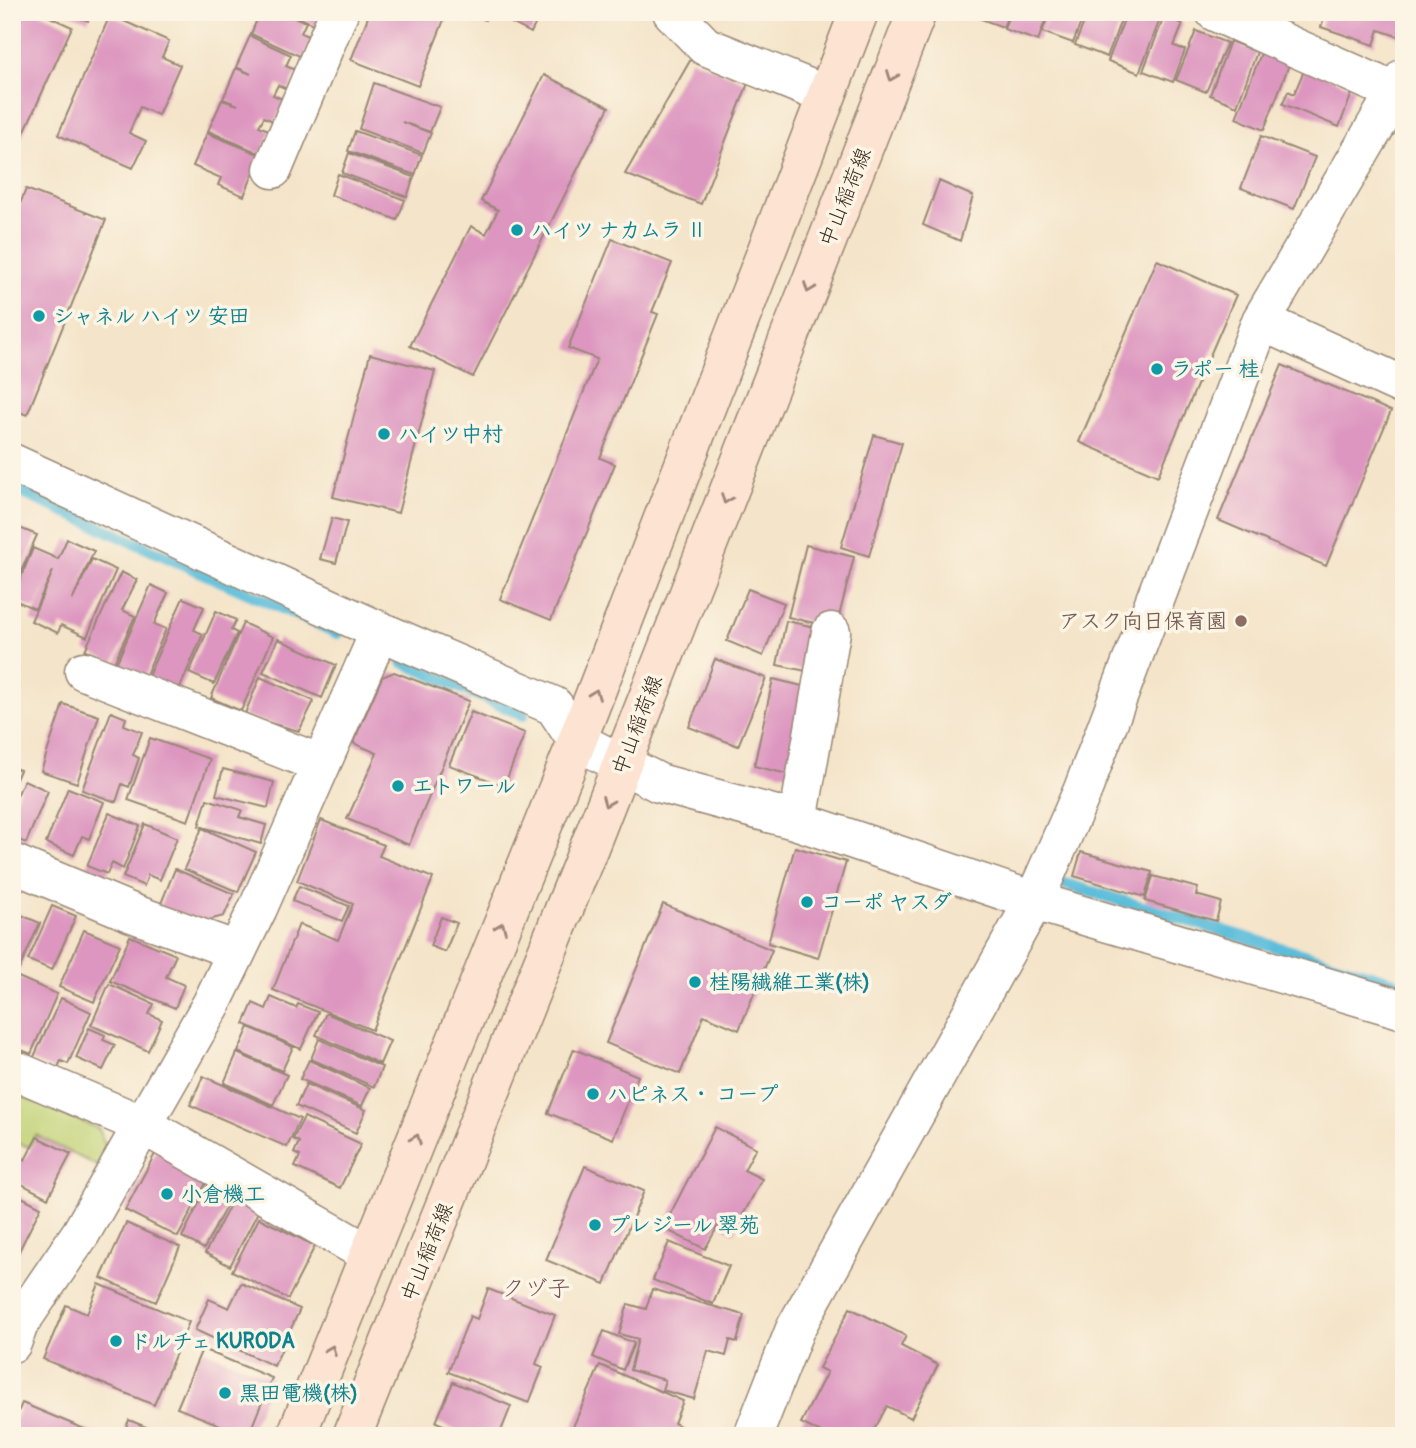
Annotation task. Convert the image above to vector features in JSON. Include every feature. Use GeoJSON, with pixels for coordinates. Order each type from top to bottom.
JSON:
{"type":"FeatureCollection","features":[{"type":"Feature","properties":{"kind":"main road"},"geometry":{"type":"LineString","coordinates":[[296,1436],[576,741],[859,12]]}},
{"type":"Feature","properties":{"kind":"main road","name":"中山稲荷線"},"geometry":{"type":"LineString","coordinates":[[352,1436],[622,766],[917,12]]}},
{"type":"Feature","properties":{"kind":"street"},"geometry":{"type":"LineString","coordinates":[[273,169],[340,12]]}},
{"type":"Feature","properties":{"kind":"street"},"geometry":{"type":"LineString","coordinates":[[672,12],[705,46],[826,95]]}},
{"type":"Feature","properties":{"kind":"street"},"geometry":{"type":"LineString","coordinates":[[753,1436],[795,1329],[1034,901],[1082,792],[1261,321],[1399,85],[1215,12]]}},
{"type":"Feature","properties":{"kind":"street"},"geometry":{"type":"LineString","coordinates":[[1261,321],[1404,386]]}},
{"type":"Feature","properties":{"kind":"street"},"geometry":{"type":"LineString","coordinates":[[12,463],[380,631],[554,706],[576,741],[659,783],[798,821],[1034,901],[1404,1010]]}},
{"type":"Feature","properties":{"kind":"street"},"geometry":{"type":"LineString","coordinates":[[12,1343],[19,1324],[81,1233],[211,1004],[380,631]]}},
{"type":"Feature","properties":{"kind":"street"},"geometry":{"type":"LineString","coordinates":[[798,821],[831,632]]}},
{"type":"Feature","properties":{"kind":"street"},"geometry":{"type":"LineString","coordinates":[[84,671],[321,764]]}},
{"type":"Feature","properties":{"kind":"street"},"geometry":{"type":"LineString","coordinates":[[12,863],[132,913],[237,951]]}},
{"type":"Feature","properties":{"kind":"street"},"geometry":{"type":"LineString","coordinates":[[12,1069],[143,1125],[369,1254]]}},
{"type":"Feature","properties":{"kind":"green space"},"geometry":{"type":"Polygon","coordinates":[[[12,1093],[99,1129],[107,1151],[99,1167],[36,1135],[29,1147],[12,1141],[12,1093]]]}},
{"type":"Feature","properties":{"kind":"building"},"geometry":{"type":"Polygon","coordinates":[[[12,12],[39,12],[72,27],[12,159],[12,12]]]}},
{"type":"Feature","properties":{"kind":"building"},"geometry":{"type":"Polygon","coordinates":[[[67,12],[91,12],[88,21],[67,12]]]}},
{"type":"Feature","properties":{"kind":"building"},"geometry":{"type":"Polygon","coordinates":[[[260,12],[283,12],[306,22],[301,33],[312,38],[304,58],[251,34],[260,12]]]}},
{"type":"Feature","properties":{"kind":"building"},"geometry":{"type":"Polygon","coordinates":[[[288,12],[323,12],[317,26],[288,12]]]}},
{"type":"Feature","properties":{"kind":"building"},"geometry":{"type":"Polygon","coordinates":[[[370,12],[447,12],[418,86],[351,60],[370,12]]]}},
{"type":"Feature","properties":{"kind":"building"},"geometry":{"type":"Polygon","coordinates":[[[468,12],[488,12],[485,20],[468,12]]]}},
{"type":"Feature","properties":{"kind":"building"},"geometry":{"type":"Polygon","coordinates":[[[500,12],[541,12],[531,33],[498,16],[500,12]]]}},
{"type":"Feature","properties":{"kind":"building"},"geometry":{"type":"Polygon","coordinates":[[[971,12],[1009,12],[1003,27],[970,15],[971,12]]]}},
{"type":"Feature","properties":{"kind":"building"},"geometry":{"type":"Polygon","coordinates":[[[1010,12],[1048,12],[1038,41],[1004,29],[1010,12]]]}},
{"type":"Feature","properties":{"kind":"building"},"geometry":{"type":"Polygon","coordinates":[[[1050,12],[1085,12],[1073,43],[1042,32],[1050,12]]]}},
{"type":"Feature","properties":{"kind":"building"},"geometry":{"type":"Polygon","coordinates":[[[1088,12],[1124,12],[1107,57],[1075,45],[1088,12]]]}},
{"type":"Feature","properties":{"kind":"building"},"geometry":{"type":"Polygon","coordinates":[[[1127,12],[1163,12],[1139,73],[1108,61],[1127,12]]]}},
{"type":"Feature","properties":{"kind":"building"},"geometry":{"type":"Polygon","coordinates":[[[1326,12],[1404,12],[1404,36],[1403,38],[1379,30],[1374,45],[1321,27],[1326,12]]]}},
{"type":"Feature","properties":{"kind":"building"},"geometry":{"type":"Polygon","coordinates":[[[110,15],[169,41],[162,57],[180,65],[158,115],[140,107],[129,133],[146,141],[133,168],[58,135],[110,15]]]}},
{"type":"Feature","properties":{"kind":"building"},"geometry":{"type":"Polygon","coordinates":[[[1164,17],[1183,24],[1174,46],[1185,50],[1173,82],[1143,71],[1164,17]]]}},
{"type":"Feature","properties":{"kind":"building"},"geometry":{"type":"Polygon","coordinates":[[[1196,31],[1227,43],[1206,92],[1176,80],[1196,31]]]}},
{"type":"Feature","properties":{"kind":"building"},"geometry":{"type":"Polygon","coordinates":[[[250,36],[291,55],[286,66],[297,71],[289,90],[278,85],[273,95],[285,100],[275,122],[264,117],[259,126],[271,131],[261,154],[208,131],[222,100],[238,105],[223,99],[236,68],[251,74],[236,67],[250,36]]]}},
{"type":"Feature","properties":{"kind":"building"},"geometry":{"type":"Polygon","coordinates":[[[1230,41],[1257,52],[1237,106],[1210,95],[1230,41]]]}},
{"type":"Feature","properties":{"kind":"building"},"geometry":{"type":"Polygon","coordinates":[[[1262,51],[1290,62],[1264,130],[1236,118],[1262,51]]]}},
{"type":"Feature","properties":{"kind":"building"},"geometry":{"type":"Polygon","coordinates":[[[691,59],[748,83],[701,204],[625,174],[691,59]]]}},
{"type":"Feature","properties":{"kind":"building"},"geometry":{"type":"Polygon","coordinates":[[[1305,68],[1354,88],[1339,127],[1283,104],[1288,91],[1294,94],[1305,68]]]}},
{"type":"Feature","properties":{"kind":"building","name":"ハイツ ナカムラ Ⅱ"},"geometry":{"type":"Polygon","coordinates":[[[544,75],[609,107],[473,377],[410,346],[471,226],[486,234],[498,210],[481,201],[544,75]]]}},
{"type":"Feature","properties":{"kind":"building"},"geometry":{"type":"Polygon","coordinates":[[[374,83],[440,107],[430,132],[402,122],[431,133],[423,153],[359,129],[374,83]]]}},
{"type":"Feature","properties":{"kind":"building"},"geometry":{"type":"Polygon","coordinates":[[[355,131],[422,155],[415,175],[348,151],[355,131]]]}},
{"type":"Feature","properties":{"kind":"building"},"geometry":{"type":"Polygon","coordinates":[[[207,133],[261,155],[244,196],[218,185],[221,178],[193,166],[207,133]]]}},
{"type":"Feature","properties":{"kind":"building"},"geometry":{"type":"Polygon","coordinates":[[[1261,136],[1315,157],[1294,209],[1241,188],[1261,136]]]}},
{"type":"Feature","properties":{"kind":"building"},"geometry":{"type":"Polygon","coordinates":[[[349,153],[414,177],[407,197],[342,173],[349,153]]]}},
{"type":"Feature","properties":{"kind":"building"},"geometry":{"type":"Polygon","coordinates":[[[338,174],[405,200],[397,220],[331,195],[338,174]]]}},
{"type":"Feature","properties":{"kind":"building"},"geometry":{"type":"Polygon","coordinates":[[[939,181],[973,196],[960,241],[923,225],[939,181]]]}},
{"type":"Feature","properties":{"kind":"building","name":"シャネル ハイツ 安田"},"geometry":{"type":"Polygon","coordinates":[[[26,189],[106,220],[27,415],[12,409],[12,224],[26,189]]]}},
{"type":"Feature","properties":{"kind":"building"},"geometry":{"type":"Polygon","coordinates":[[[612,239],[672,263],[652,312],[658,314],[600,458],[615,464],[551,620],[500,599],[597,359],[568,348],[612,239]]]}},
{"type":"Feature","properties":{"kind":"building","name":"ラポー 桂"},"geometry":{"type":"Polygon","coordinates":[[[1157,260],[1236,295],[1158,476],[1079,442],[1157,260]]]}},
{"type":"Feature","properties":{"kind":"building","name":"ハイツ中村"},"geometry":{"type":"Polygon","coordinates":[[[370,354],[435,371],[398,513],[333,497],[370,354]]]}},
{"type":"Feature","properties":{"kind":"building"},"geometry":{"type":"Polygon","coordinates":[[[1282,365],[1391,411],[1326,566],[1218,520],[1282,365]]]}},
{"type":"Feature","properties":{"kind":"building"},"geometry":{"type":"Polygon","coordinates":[[[874,435],[902,443],[869,556],[841,547],[874,435]]]}},
{"type":"Feature","properties":{"kind":"building"},"geometry":{"type":"Polygon","coordinates":[[[332,518],[347,522],[336,563],[320,559],[332,518]]]}},
{"type":"Feature","properties":{"kind":"building"},"geometry":{"type":"Polygon","coordinates":[[[12,525],[37,535],[12,592],[12,525]]]}},
{"type":"Feature","properties":{"kind":"building"},"geometry":{"type":"Polygon","coordinates":[[[67,539],[94,551],[72,601],[92,559],[116,570],[87,637],[61,625],[58,633],[31,621],[53,571],[35,609],[12,599],[33,548],[58,559],[67,539]]]}},
{"type":"Feature","properties":{"kind":"building"},"geometry":{"type":"Polygon","coordinates":[[[806,545],[854,557],[836,628],[788,617],[806,545]]]}},
{"type":"Feature","properties":{"kind":"building"},"geometry":{"type":"Polygon","coordinates":[[[121,572],[137,580],[122,610],[135,616],[114,663],[85,650],[121,572]]]}},
{"type":"Feature","properties":{"kind":"building"},"geometry":{"type":"Polygon","coordinates":[[[151,585],[168,593],[154,624],[166,629],[145,677],[116,664],[151,585]]]}},
{"type":"Feature","properties":{"kind":"building"},"geometry":{"type":"Polygon","coordinates":[[[748,589],[784,603],[763,656],[727,641],[748,589]]]}},
{"type":"Feature","properties":{"kind":"building"},"geometry":{"type":"Polygon","coordinates":[[[183,598],[204,607],[194,630],[203,634],[179,690],[148,676],[183,598]]]}},
{"type":"Feature","properties":{"kind":"building"},"geometry":{"type":"Polygon","coordinates":[[[216,611],[236,620],[231,630],[237,633],[214,684],[189,673],[216,611]]]}},
{"type":"Feature","properties":{"kind":"building"},"geometry":{"type":"Polygon","coordinates":[[[786,621],[820,628],[811,672],[777,665],[786,621]]]}},
{"type":"Feature","properties":{"kind":"building"},"geometry":{"type":"Polygon","coordinates":[[[243,623],[273,637],[241,711],[211,698],[243,623]]]}},
{"type":"Feature","properties":{"kind":"building"},"geometry":{"type":"Polygon","coordinates":[[[278,639],[336,665],[322,698],[263,672],[278,639]]]}},
{"type":"Feature","properties":{"kind":"building"},"geometry":{"type":"Polygon","coordinates":[[[715,659],[766,678],[738,746],[689,727],[715,659]]]}},
{"type":"Feature","properties":{"kind":"building","name":"エトワール"},"geometry":{"type":"Polygon","coordinates":[[[394,672],[469,701],[409,845],[347,819],[377,753],[353,743],[382,677],[394,672]]]}},
{"type":"Feature","properties":{"kind":"building"},"geometry":{"type":"Polygon","coordinates":[[[260,677],[314,701],[299,731],[244,716],[260,677]]]}},
{"type":"Feature","properties":{"kind":"building"},"geometry":{"type":"Polygon","coordinates":[[[773,679],[815,689],[796,776],[754,766],[773,679]]]}},
{"type":"Feature","properties":{"kind":"building"},"geometry":{"type":"Polygon","coordinates":[[[63,704],[99,716],[77,783],[41,771],[63,704]]]}},
{"type":"Feature","properties":{"kind":"building"},"geometry":{"type":"Polygon","coordinates":[[[111,712],[126,718],[124,725],[142,732],[133,755],[139,758],[129,787],[122,784],[116,802],[82,790],[111,712]]]}},
{"type":"Feature","properties":{"kind":"building"},"geometry":{"type":"Polygon","coordinates":[[[471,712],[525,733],[504,786],[449,765],[471,712]]]}},
{"type":"Feature","properties":{"kind":"building"},"geometry":{"type":"Polygon","coordinates":[[[150,738],[210,759],[188,821],[128,800],[150,738]]]}},
{"type":"Feature","properties":{"kind":"building"},"geometry":{"type":"Polygon","coordinates":[[[12,767],[20,770],[12,788],[12,767]]]}},
{"type":"Feature","properties":{"kind":"building"},"geometry":{"type":"Polygon","coordinates":[[[223,769],[274,782],[268,808],[216,795],[223,769]]]}},
{"type":"Feature","properties":{"kind":"building"},"geometry":{"type":"Polygon","coordinates":[[[24,780],[48,791],[26,843],[12,837],[12,807],[24,780]]]}},
{"type":"Feature","properties":{"kind":"building"},"geometry":{"type":"Polygon","coordinates":[[[68,788],[104,802],[89,839],[82,836],[74,855],[46,843],[68,788]]]}},
{"type":"Feature","properties":{"kind":"building"},"geometry":{"type":"Polygon","coordinates":[[[207,799],[242,810],[239,817],[266,825],[261,844],[199,826],[207,799]]]}},
{"type":"Feature","properties":{"kind":"building"},"geometry":{"type":"Polygon","coordinates":[[[109,813],[140,826],[123,869],[112,863],[107,874],[87,866],[109,813]]]}},
{"type":"Feature","properties":{"kind":"building"},"geometry":{"type":"Polygon","coordinates":[[[321,820],[384,845],[379,856],[433,878],[372,1030],[273,990],[299,924],[338,940],[353,904],[297,881],[321,820]]]}},
{"type":"Feature","properties":{"kind":"building"},"geometry":{"type":"Polygon","coordinates":[[[145,824],[177,838],[160,880],[148,875],[144,886],[123,877],[145,824]]]}},
{"type":"Feature","properties":{"kind":"building"},"geometry":{"type":"Polygon","coordinates":[[[202,828],[256,852],[238,892],[184,869],[202,828]]]}},
{"type":"Feature","properties":{"kind":"building","name":"コーポ ヤスダ"},"geometry":{"type":"Polygon","coordinates":[[[795,847],[846,862],[818,958],[768,943],[795,847]]]}},
{"type":"Feature","properties":{"kind":"building"},"geometry":{"type":"Polygon","coordinates":[[[1081,852],[1152,872],[1145,897],[1074,876],[1081,852]]]}},
{"type":"Feature","properties":{"kind":"building"},"geometry":{"type":"Polygon","coordinates":[[[175,869],[234,894],[224,916],[201,922],[160,906],[175,869]]]}},
{"type":"Feature","properties":{"kind":"building"},"geometry":{"type":"Polygon","coordinates":[[[1153,876],[1198,888],[1196,895],[1221,902],[1216,921],[1145,901],[1153,876]]]}},
{"type":"Feature","properties":{"kind":"building"},"geometry":{"type":"Polygon","coordinates":[[[299,886],[349,906],[342,921],[292,901],[299,886]]]}},
{"type":"Feature","properties":{"kind":"building","name":"桂陽繊維工業(株)"},"geometry":{"type":"Polygon","coordinates":[[[663,904],[772,950],[739,1030],[704,1015],[680,1074],[606,1043],[663,904]]]}},
{"type":"Feature","properties":{"kind":"building"},"geometry":{"type":"Polygon","coordinates":[[[52,906],[76,916],[52,970],[28,960],[52,906]]]}},
{"type":"Feature","properties":{"kind":"building"},"geometry":{"type":"Polygon","coordinates":[[[12,911],[40,923],[17,974],[12,972],[12,911]]]}},
{"type":"Feature","properties":{"kind":"building"},"geometry":{"type":"Polygon","coordinates":[[[441,917],[457,923],[445,952],[430,946],[441,917]]]}},
{"type":"Feature","properties":{"kind":"building"},"geometry":{"type":"Polygon","coordinates":[[[84,930],[120,945],[94,1002],[59,987],[84,930]]]}},
{"type":"Feature","properties":{"kind":"building"},"geometry":{"type":"Polygon","coordinates":[[[130,936],[176,955],[166,977],[184,985],[175,1008],[110,981],[130,936]]]}},
{"type":"Feature","properties":{"kind":"building"},"geometry":{"type":"Polygon","coordinates":[[[16,976],[57,994],[31,1054],[12,1046],[12,985],[16,976]]]}},
{"type":"Feature","properties":{"kind":"building"},"geometry":{"type":"Polygon","coordinates":[[[109,984],[154,1004],[149,1014],[162,1020],[148,1051],[91,1025],[109,984]]]}},
{"type":"Feature","properties":{"kind":"building"},"geometry":{"type":"Polygon","coordinates":[[[271,997],[296,1008],[298,1004],[318,1012],[301,1049],[244,1024],[253,1003],[266,1009],[271,997]]]}},
{"type":"Feature","properties":{"kind":"building"},"geometry":{"type":"Polygon","coordinates":[[[61,998],[91,1012],[68,1064],[61,1061],[56,1071],[32,1061],[61,998]]]}},
{"type":"Feature","properties":{"kind":"building"},"geometry":{"type":"Polygon","coordinates":[[[326,1013],[390,1041],[380,1064],[316,1035],[326,1013]]]}},
{"type":"Feature","properties":{"kind":"building"},"geometry":{"type":"Polygon","coordinates":[[[249,1027],[293,1047],[282,1071],[238,1052],[249,1027]]]}},
{"type":"Feature","properties":{"kind":"building"},"geometry":{"type":"Polygon","coordinates":[[[89,1028],[105,1035],[103,1040],[115,1045],[103,1070],[76,1058],[89,1028]]]}},
{"type":"Feature","properties":{"kind":"building"},"geometry":{"type":"Polygon","coordinates":[[[319,1039],[382,1067],[374,1087],[311,1059],[319,1039]]]}},
{"type":"Feature","properties":{"kind":"building","name":"ハピネス・ コープ"},"geometry":{"type":"Polygon","coordinates":[[[574,1049],[638,1076],[613,1139],[548,1113],[574,1049]]]}},
{"type":"Feature","properties":{"kind":"building"},"geometry":{"type":"Polygon","coordinates":[[[237,1053],[287,1075],[273,1105],[224,1083],[237,1053]]]}},
{"type":"Feature","properties":{"kind":"building"},"geometry":{"type":"Polygon","coordinates":[[[309,1060],[370,1088],[362,1106],[300,1079],[309,1060]]]}},
{"type":"Feature","properties":{"kind":"building"},"geometry":{"type":"Polygon","coordinates":[[[203,1076],[300,1119],[287,1147],[190,1105],[203,1076]]]}},
{"type":"Feature","properties":{"kind":"building"},"geometry":{"type":"Polygon","coordinates":[[[306,1084],[366,1110],[356,1133],[296,1106],[306,1084]]]}},
{"type":"Feature","properties":{"kind":"building"},"geometry":{"type":"Polygon","coordinates":[[[304,1117],[361,1144],[340,1188],[295,1167],[300,1156],[294,1153],[299,1142],[293,1139],[304,1117]]]}},
{"type":"Feature","properties":{"kind":"building"},"geometry":{"type":"Polygon","coordinates":[[[715,1127],[756,1148],[744,1170],[762,1179],[734,1232],[719,1224],[705,1249],[663,1228],[715,1127]]]}},
{"type":"Feature","properties":{"kind":"building"},"geometry":{"type":"Polygon","coordinates":[[[37,1137],[71,1154],[48,1198],[12,1179],[12,1153],[25,1160],[37,1137]]]}},
{"type":"Feature","properties":{"kind":"building","name":"小倉機工"},"geometry":{"type":"Polygon","coordinates":[[[157,1150],[209,1177],[178,1237],[125,1210],[157,1150]]]}},
{"type":"Feature","properties":{"kind":"building","name":"プレジール 翠苑"},"geometry":{"type":"Polygon","coordinates":[[[585,1166],[644,1191],[605,1284],[546,1260],[585,1166]]]}},
{"type":"Feature","properties":{"kind":"building"},"geometry":{"type":"Polygon","coordinates":[[[212,1177],[235,1189],[204,1249],[182,1237],[212,1177]]]}},
{"type":"Feature","properties":{"kind":"building"},"geometry":{"type":"Polygon","coordinates":[[[12,1192],[41,1207],[17,1255],[12,1253],[12,1192]]]}},
{"type":"Feature","properties":{"kind":"building"},"geometry":{"type":"Polygon","coordinates":[[[233,1199],[258,1212],[230,1266],[205,1253],[233,1199]]]}},
{"type":"Feature","properties":{"kind":"building"},"geometry":{"type":"Polygon","coordinates":[[[259,1218],[315,1246],[288,1299],[232,1271],[259,1218]]]}},
{"type":"Feature","properties":{"kind":"building"},"geometry":{"type":"Polygon","coordinates":[[[126,1223],[180,1247],[156,1302],[101,1278],[126,1223]]]}},
{"type":"Feature","properties":{"kind":"building"},"geometry":{"type":"Polygon","coordinates":[[[669,1242],[729,1266],[713,1304],[653,1280],[669,1242]]]}},
{"type":"Feature","properties":{"kind":"building"},"geometry":{"type":"Polygon","coordinates":[[[241,1283],[300,1309],[274,1366],[195,1330],[209,1299],[229,1308],[241,1283]]]}},
{"type":"Feature","properties":{"kind":"building","name":"ドルチェ KURODA"},"geometry":{"type":"Polygon","coordinates":[[[99,1284],[189,1322],[154,1405],[43,1359],[66,1305],[87,1314],[99,1284]]]}},
{"type":"Feature","properties":{"kind":"building"},"geometry":{"type":"Polygon","coordinates":[[[488,1289],[555,1315],[536,1364],[543,1367],[529,1403],[448,1372],[470,1316],[477,1319],[488,1289]]]}},
{"type":"Feature","properties":{"kind":"building"},"geometry":{"type":"Polygon","coordinates":[[[652,1289],[744,1315],[737,1342],[730,1340],[726,1356],[708,1351],[694,1399],[662,1390],[665,1380],[630,1370],[638,1339],[619,1334],[628,1304],[646,1309],[652,1289]]]}},
{"type":"Feature","properties":{"kind":"building"},"geometry":{"type":"Polygon","coordinates":[[[850,1308],[906,1336],[901,1346],[938,1365],[911,1418],[887,1406],[871,1436],[827,1436],[801,1423],[827,1372],[819,1368],[850,1308]]]}},
{"type":"Feature","properties":{"kind":"building"},"geometry":{"type":"Polygon","coordinates":[[[604,1331],[634,1343],[623,1370],[593,1357],[604,1331]]]}},
{"type":"Feature","properties":{"kind":"building","name":"黒田電機(株)"},"geometry":{"type":"Polygon","coordinates":[[[202,1349],[272,1378],[248,1436],[177,1408],[202,1349]]]}},
{"type":"Feature","properties":{"kind":"building"},"geometry":{"type":"Polygon","coordinates":[[[600,1365],[683,1401],[674,1423],[682,1427],[678,1436],[569,1436],[600,1365]]]}},
{"type":"Feature","properties":{"kind":"building"},"geometry":{"type":"Polygon","coordinates":[[[453,1382],[511,1406],[499,1436],[470,1436],[436,1422],[453,1382]]]}},
{"type":"Feature","properties":{"kind":"building"},"geometry":{"type":"Polygon","coordinates":[[[22,1403],[101,1436],[12,1436],[12,1426],[22,1403]]]}},
{"type":"Feature","properties":{"kind":"building"},"geometry":{"type":"Polygon","coordinates":[[[129,1420],[156,1431],[154,1436],[122,1436],[129,1420]]]}},
{"type":"Feature","properties":{"kind":"waterway"},"geometry":{"type":"LineString","coordinates":[[12,488],[338,633]]}},
{"type":"Feature","properties":{"kind":"waterway"},"geometry":{"type":"LineString","coordinates":[[403,662],[523,715]]}},
{"type":"Feature","properties":{"kind":"waterway"},"geometry":{"type":"LineString","coordinates":[[1062,883],[1404,985]]}},
{"type":"Feature","properties":{"kind":"place","name":"ハイツ ナカムラ Ⅱ"},"geometry":{"type":"Point","coordinates":[517,230]}},
{"type":"Feature","properties":{"kind":"place","name":"シャネル ハイツ 安田"},"geometry":{"type":"Point","coordinates":[39,316]}},
{"type":"Feature","properties":{"kind":"place","name":"ラポー 桂"},"geometry":{"type":"Point","coordinates":[1157,369]}},
{"type":"Feature","properties":{"kind":"place","name":"ハイツ中村"},"geometry":{"type":"Point","coordinates":[384,434]}},
{"type":"Feature","properties":{"kind":"place","name":"アスク向日保育園"},"geometry":{"type":"Point","coordinates":[1241,621]}},
{"type":"Feature","properties":{"kind":"place","name":"エトワール"},"geometry":{"type":"Point","coordinates":[398,786]}},
{"type":"Feature","properties":{"kind":"place","name":"コーポ ヤスダ"},"geometry":{"type":"Point","coordinates":[807,902]}},
{"type":"Feature","properties":{"kind":"place","name":"桂陽繊維工業(株)"},"geometry":{"type":"Point","coordinates":[695,982]}},
{"type":"Feature","properties":{"kind":"place","name":"ハピネス・ コープ"},"geometry":{"type":"Point","coordinates":[593,1094]}},
{"type":"Feature","properties":{"kind":"place","name":"小倉機工"},"geometry":{"type":"Point","coordinates":[167,1194]}},
{"type":"Feature","properties":{"kind":"place","name":"プレジール 翠苑"},"geometry":{"type":"Point","coordinates":[595,1225]}},
{"type":"Feature","properties":{"kind":"place","name":"ドルチェ KURODA"},"geometry":{"type":"Point","coordinates":[116,1341]}},
{"type":"Feature","properties":{"kind":"place","name":"黒田電機(株)"},"geometry":{"type":"Point","coordinates":[225,1393]}},
{"type":"Feature","properties":{"kind":"district","name":"クヅ子"},"geometry":{"type":"Point","coordinates":[536,1288]}}]}
